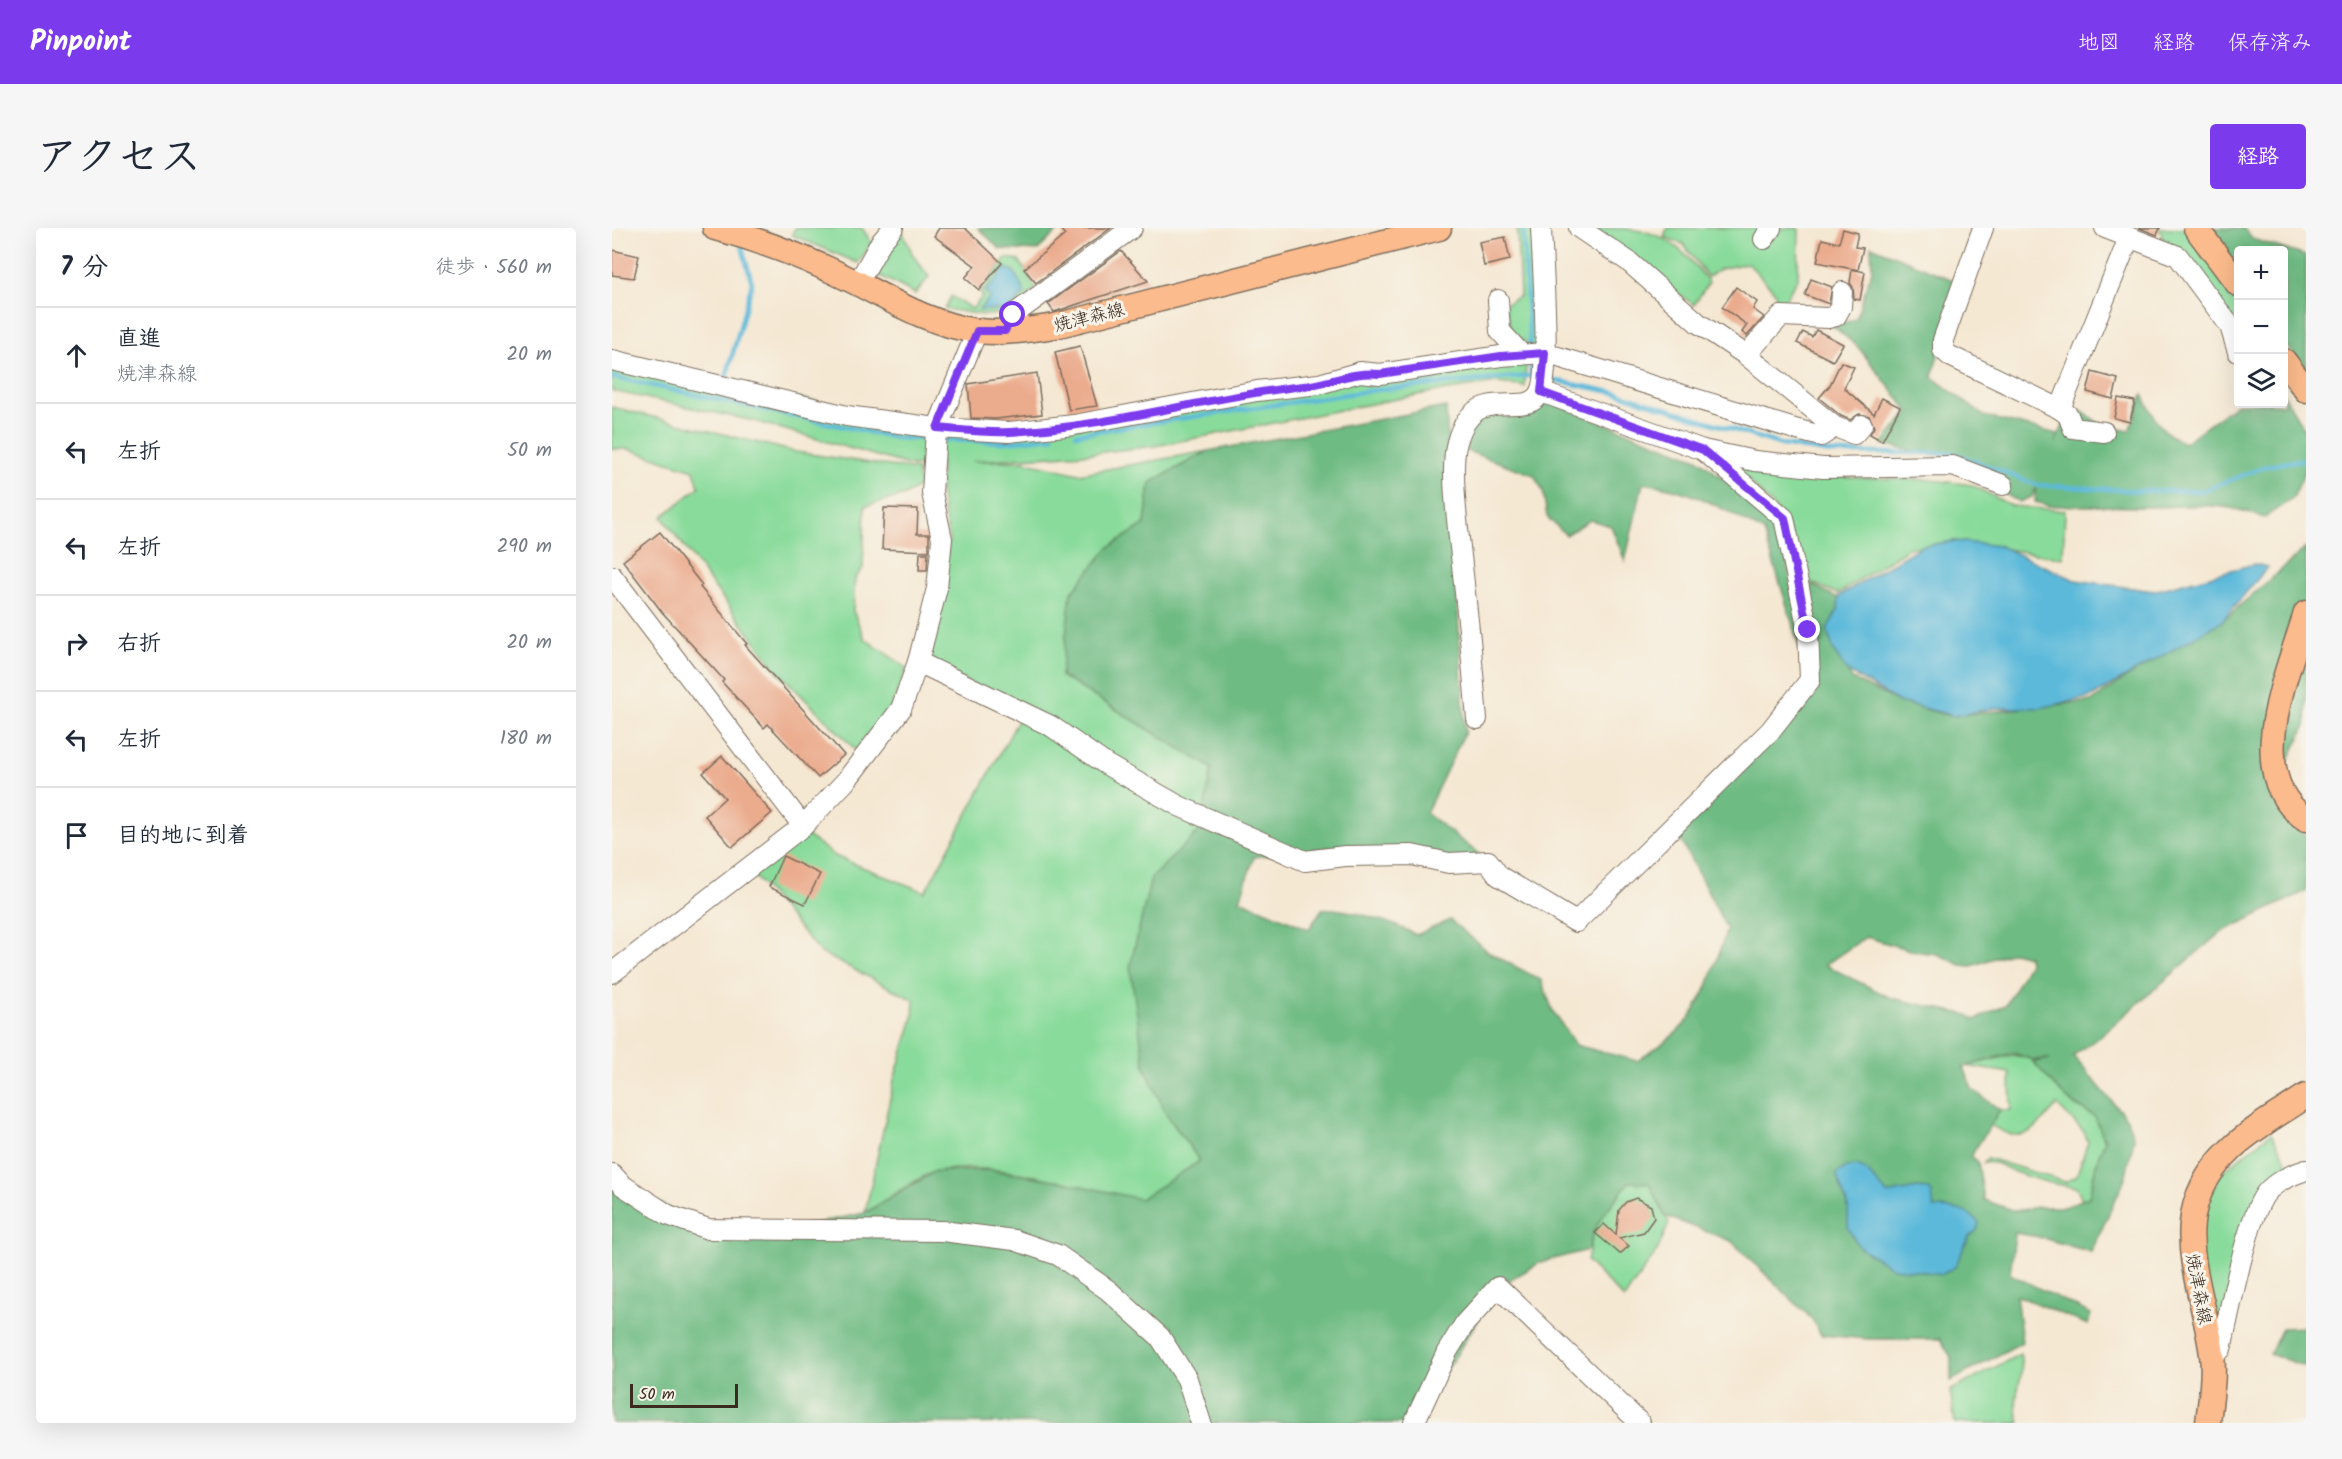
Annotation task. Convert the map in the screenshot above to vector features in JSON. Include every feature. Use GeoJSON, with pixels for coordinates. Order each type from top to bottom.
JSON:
{"type":"FeatureCollection","features":[{"type":"Feature","properties":{"kind":"main road","name":"焼津森線"},"geometry":{"type":"LineString","coordinates":[[723,230],[758,239],[797,254],[894,304],[924,316],[977,331],[1005,331],[1055,326],[1415,231],[1439,228]]}},
{"type":"Feature","properties":{"kind":"main road"},"geometry":{"type":"LineString","coordinates":[[2196,228],[2234,279]]}},
{"type":"Feature","properties":{"kind":"main road"},"geometry":{"type":"LineString","coordinates":[[2288,367],[2306,390]]}},
{"type":"Feature","properties":{"kind":"main road"},"geometry":{"type":"LineString","coordinates":[[2306,613],[2274,722],[2271,754],[2275,775],[2286,799],[2306,819]]}},
{"type":"Feature","properties":{"kind":"main road","name":"焼津森線"},"geometry":{"type":"LineString","coordinates":[[2208,1423],[2212,1358],[2191,1259],[2190,1230],[2195,1207],[2202,1189],[2231,1149],[2306,1096]]}},
{"type":"Feature","properties":{"kind":"street"},"geometry":{"type":"LineString","coordinates":[[858,284],[881,242],[893,228]]}},
{"type":"Feature","properties":{"kind":"street"},"geometry":{"type":"LineString","coordinates":[[1005,331],[1013,315],[1132,228]]}},
{"type":"Feature","properties":{"kind":"street"},"geometry":{"type":"LineString","coordinates":[[1477,719],[1456,511],[1456,445],[1464,421],[1478,408],[1530,402],[1541,388],[1545,357],[1541,228]]}},
{"type":"Feature","properties":{"kind":"street"},"geometry":{"type":"LineString","coordinates":[[1579,228],[1628,261],[1698,323],[1746,355],[1835,427],[1854,434],[1862,425]]}},
{"type":"Feature","properties":{"kind":"street"},"geometry":{"type":"LineString","coordinates":[[1983,228],[1943,340],[1943,350],[1950,356],[2061,409],[2068,415],[2073,428],[2104,432]]}},
{"type":"Feature","properties":{"kind":"street"},"geometry":{"type":"LineString","coordinates":[[2105,228],[2178,256],[2230,326],[2234,339]]}},
{"type":"Feature","properties":{"kind":"street"},"geometry":{"type":"LineString","coordinates":[[2061,409],[2129,238]]}},
{"type":"Feature","properties":{"kind":"street"},"geometry":{"type":"LineString","coordinates":[[1746,355],[1781,316],[1827,318],[1836,316],[1841,307],[1842,292]]}},
{"type":"Feature","properties":{"kind":"street"},"geometry":{"type":"LineString","coordinates":[[1498,300],[1500,331],[1522,355]]}},
{"type":"Feature","properties":{"kind":"street"},"geometry":{"type":"LineString","coordinates":[[612,973],[803,826],[845,782],[901,709],[918,662],[937,588],[942,539],[932,493],[937,429],[977,331]]}},
{"type":"Feature","properties":{"kind":"street"},"geometry":{"type":"LineString","coordinates":[[612,360],[847,416],[937,429],[1009,432],[1050,428],[1257,391],[1319,384],[1360,372],[1380,374],[1522,355],[1545,357],[1821,436],[1835,427]]}},
{"type":"Feature","properties":{"kind":"street"},"geometry":{"type":"LineString","coordinates":[[1541,388],[1703,450],[1755,460],[1823,468],[1953,466],[2003,485]]}},
{"type":"Feature","properties":{"kind":"street"},"geometry":{"type":"LineString","coordinates":[[918,662],[1051,726],[1107,765],[1179,806],[1284,853],[1305,861],[1345,856],[1412,855],[1449,863],[1488,861],[1499,876],[1576,922],[1770,731],[1810,680],[1808,630],[1785,518],[1703,450]]}},
{"type":"Feature","properties":{"kind":"street"},"geometry":{"type":"LineString","coordinates":[[612,576],[803,826]]}},
{"type":"Feature","properties":{"kind":"street"},"geometry":{"type":"LineString","coordinates":[[2212,1358],[2221,1349],[2255,1214],[2266,1194],[2281,1180],[2306,1170]]}},
{"type":"Feature","properties":{"kind":"street"},"geometry":{"type":"LineString","coordinates":[[612,1174],[622,1185],[668,1215],[708,1229],[942,1232],[1014,1240],[1058,1255],[1108,1290],[1160,1337],[1187,1379],[1201,1423]]}},
{"type":"Feature","properties":{"kind":"street"},"geometry":{"type":"LineString","coordinates":[[1414,1423],[1446,1352],[1465,1323],[1498,1287],[1641,1423]]}},
{"type":"Feature","properties":{"kind":"green space"},"geometry":{"type":"Polygon","coordinates":[[[795,228],[862,228],[872,243],[858,263],[792,235],[795,228]]]}},
{"type":"Feature","properties":{"kind":"green space"},"geometry":{"type":"Polygon","coordinates":[[[901,228],[913,255],[929,277],[915,294],[871,271],[901,228]]]}},
{"type":"Feature","properties":{"kind":"green space"},"geometry":{"type":"Polygon","coordinates":[[[978,228],[1061,228],[1037,251],[1000,249],[978,228]]]}},
{"type":"Feature","properties":{"kind":"green space"},"geometry":{"type":"Polygon","coordinates":[[[1517,228],[1534,228],[1539,349],[1513,336],[1505,304],[1520,296],[1517,228]]]}},
{"type":"Feature","properties":{"kind":"green space"},"geometry":{"type":"Polygon","coordinates":[[[1592,228],[1631,230],[1660,237],[1683,253],[1709,282],[1694,305],[1592,228]]]}},
{"type":"Feature","properties":{"kind":"green space"},"geometry":{"type":"Polygon","coordinates":[[[1667,228],[1799,228],[1798,278],[1780,308],[1774,291],[1748,263],[1720,269],[1708,277],[1683,244],[1664,237],[1667,228]]]}},
{"type":"Feature","properties":{"kind":"green space"},"geometry":{"type":"Polygon","coordinates":[[[2158,228],[2183,228],[2232,284],[2234,288],[2234,337],[2161,245],[2162,234],[2158,228]]]}},
{"type":"Feature","properties":{"kind":"green space"},"geometry":{"type":"Polygon","coordinates":[[[2204,228],[2243,228],[2253,239],[2275,246],[2234,246],[2234,271],[2204,228]]]}},
{"type":"Feature","properties":{"kind":"green space"},"geometry":{"type":"Polygon","coordinates":[[[1871,246],[1958,282],[1932,377],[1984,416],[2058,434],[2055,443],[2068,415],[2083,411],[2101,425],[2129,431],[2143,395],[2163,429],[2184,443],[2234,406],[2234,408],[2288,408],[2288,402],[2306,433],[2306,469],[2293,498],[2264,518],[2231,508],[2200,505],[2049,506],[2035,502],[2036,488],[2032,497],[2019,502],[1975,477],[1949,454],[1931,455],[1882,444],[1909,412],[1858,347],[1833,326],[1856,319],[1872,270],[1871,246]]]}},
{"type":"Feature","properties":{"kind":"green space"},"geometry":{"type":"Polygon","coordinates":[[[2288,250],[2306,256],[2306,375],[2288,348],[2288,250]]]}},
{"type":"Feature","properties":{"kind":"green space"},"geometry":{"type":"Polygon","coordinates":[[[1006,258],[1019,260],[1036,289],[1010,313],[984,315],[945,309],[951,296],[972,309],[983,296],[980,293],[1006,258]]]}},
{"type":"Feature","properties":{"kind":"green space"},"geometry":{"type":"Polygon","coordinates":[[[612,353],[680,377],[932,422],[1005,425],[1125,414],[1228,391],[1526,360],[1525,387],[1498,383],[1433,392],[1155,446],[1085,454],[973,461],[1023,461],[1079,474],[1208,451],[1150,483],[1145,524],[1108,548],[1065,657],[1061,676],[1212,768],[1166,1114],[1200,1161],[1137,1205],[1038,1177],[987,1169],[962,1169],[930,1173],[865,1213],[894,1080],[913,1018],[914,1000],[821,953],[752,874],[807,836],[837,857],[925,892],[1022,713],[930,661],[949,539],[940,492],[941,463],[912,466],[754,421],[612,391],[612,353]]]}},
{"type":"Feature","properties":{"kind":"green space"},"geometry":{"type":"Polygon","coordinates":[[[1544,400],[1700,460],[1762,510],[1774,523],[1785,551],[1809,677],[1764,532],[1720,507],[1692,495],[1643,483],[1625,561],[1611,526],[1590,520],[1566,535],[1547,517],[1543,491],[1534,475],[1467,451],[1466,443],[1478,421],[1493,415],[1532,415],[1544,400]]]}},
{"type":"Feature","properties":{"kind":"green space"},"geometry":{"type":"Polygon","coordinates":[[[612,407],[796,452],[917,470],[920,486],[905,495],[865,506],[863,568],[855,578],[853,611],[865,639],[907,668],[891,707],[858,752],[778,672],[662,517],[699,487],[694,470],[628,449],[612,449],[612,407]]]}},
{"type":"Feature","properties":{"kind":"green space"},"geometry":{"type":"Polygon","coordinates":[[[1446,407],[1465,732],[1426,813],[1488,861],[1327,848],[1254,857],[1240,900],[1309,929],[1322,909],[1370,917],[1416,935],[1450,920],[1490,953],[1541,980],[1553,1011],[1575,1045],[1637,1061],[1666,1041],[1686,1023],[1703,996],[1712,974],[1727,929],[1679,837],[1693,808],[1816,677],[1811,584],[1842,600],[1829,635],[1852,679],[1899,702],[1950,716],[2092,701],[2142,667],[2221,622],[2306,548],[2306,725],[2278,782],[2295,828],[2306,835],[2306,891],[2220,933],[2099,1037],[2073,1056],[2127,1119],[2134,1139],[2125,1179],[2091,1252],[2039,1237],[2015,1233],[2010,1274],[2091,1314],[2088,1325],[2016,1295],[2022,1342],[1951,1381],[1951,1357],[1940,1339],[1869,1339],[1821,1335],[1812,1319],[1731,1241],[1665,1216],[1649,1183],[1629,1182],[1599,1222],[1589,1250],[1541,1262],[1498,1287],[1414,1423],[612,1423],[612,1178],[702,1226],[782,1230],[865,1213],[935,1171],[990,1170],[1055,1180],[1140,1199],[1200,1161],[1166,1114],[1145,1068],[1130,967],[1151,878],[1200,830],[1212,768],[1061,676],[1071,593],[1108,548],[1145,524],[1150,483],[1208,451],[1446,407]],[[1866,937],[1825,965],[1891,998],[1968,1015],[1975,1020],[2006,1005],[2029,963],[2028,956],[2013,952],[1971,966],[1961,965],[1937,954],[1913,951],[1866,937]],[[2013,1053],[1964,1067],[1972,1089],[2000,1110],[1971,1156],[1978,1162],[1984,1200],[2015,1211],[2037,1207],[2064,1207],[2089,1197],[2098,1157],[2105,1141],[2095,1117],[2067,1099],[2033,1062],[2050,1059],[2033,1060],[2013,1053]]]}},
{"type":"Feature","properties":{"kind":"green space"},"geometry":{"type":"Polygon","coordinates":[[[1734,465],[1786,475],[1933,480],[1972,485],[2012,506],[2065,511],[2063,558],[1955,541],[1908,548],[1838,594],[1808,581],[1784,518],[1734,465]]]}},
{"type":"Feature","properties":{"kind":"green space"},"geometry":{"type":"Polygon","coordinates":[[[2013,1055],[2031,1059],[2072,1104],[2098,1118],[2105,1141],[2097,1160],[2089,1197],[2082,1200],[2076,1187],[2045,1182],[1997,1164],[1984,1163],[1988,1158],[2065,1182],[2076,1177],[2088,1142],[2084,1132],[2057,1105],[2041,1123],[2026,1134],[2009,1134],[1988,1123],[2000,1110],[2011,1110],[2010,1073],[1966,1066],[2013,1055]]]}},
{"type":"Feature","properties":{"kind":"green space"},"geometry":{"type":"Polygon","coordinates":[[[2271,1133],[2290,1167],[2271,1179],[2216,1332],[2199,1259],[2202,1210],[2220,1174],[2271,1133]]]}},
{"type":"Feature","properties":{"kind":"green space"},"geometry":{"type":"Polygon","coordinates":[[[1628,1182],[1649,1183],[1669,1223],[1658,1249],[1624,1299],[1587,1261],[1594,1227],[1628,1182]]]}},
{"type":"Feature","properties":{"kind":"green space"},"geometry":{"type":"Polygon","coordinates":[[[2306,1327],[2306,1367],[2270,1354],[2282,1328],[2306,1327]]]}},
{"type":"Feature","properties":{"kind":"green space"},"geometry":{"type":"Polygon","coordinates":[[[2020,1354],[2022,1363],[2016,1404],[2020,1423],[1955,1423],[1950,1391],[2020,1354]]]}},
{"type":"Feature","properties":{"kind":"water"},"geometry":{"type":"Polygon","coordinates":[[[1005,268],[1014,271],[1025,293],[1008,310],[979,310],[990,297],[985,292],[1005,268]]]}},
{"type":"Feature","properties":{"kind":"water"},"geometry":{"type":"Polygon","coordinates":[[[1955,541],[2000,546],[2075,580],[2154,591],[2254,564],[2268,567],[2221,622],[2091,697],[2040,708],[1995,708],[1954,716],[1899,702],[1847,671],[1834,652],[1827,629],[1838,610],[1839,596],[1921,546],[1955,541]]]}},
{"type":"Feature","properties":{"kind":"water"},"geometry":{"type":"Polygon","coordinates":[[[1857,1166],[1867,1171],[1887,1194],[1917,1188],[1928,1189],[1932,1193],[1934,1208],[1964,1211],[1979,1223],[1977,1230],[1969,1237],[1955,1267],[1943,1274],[1893,1268],[1859,1247],[1848,1228],[1848,1207],[1836,1174],[1847,1167],[1857,1166]]]}},
{"type":"Feature","properties":{"kind":"building"},"geometry":{"type":"Polygon","coordinates":[[[939,228],[965,228],[1002,263],[979,290],[965,278],[975,266],[934,236],[939,228]]]}},
{"type":"Feature","properties":{"kind":"building"},"geometry":{"type":"Polygon","coordinates":[[[1059,228],[1111,228],[1036,283],[1024,269],[1065,235],[1059,228]]]}},
{"type":"Feature","properties":{"kind":"building"},"geometry":{"type":"Polygon","coordinates":[[[2139,228],[2160,228],[2157,235],[2139,228]]]}},
{"type":"Feature","properties":{"kind":"building"},"geometry":{"type":"Polygon","coordinates":[[[1843,229],[1858,233],[1855,247],[1863,248],[1858,270],[1817,262],[1822,239],[1839,243],[1843,229]]]}},
{"type":"Feature","properties":{"kind":"building"},"geometry":{"type":"Polygon","coordinates":[[[1505,237],[1510,260],[1484,266],[1479,242],[1505,237]]]}},
{"type":"Feature","properties":{"kind":"building"},"geometry":{"type":"Polygon","coordinates":[[[612,250],[639,256],[634,278],[612,275],[612,250]]]}},
{"type":"Feature","properties":{"kind":"building"},"geometry":{"type":"Polygon","coordinates":[[[1121,251],[1148,281],[1054,312],[1048,304],[1121,251]]]}},
{"type":"Feature","properties":{"kind":"building"},"geometry":{"type":"Polygon","coordinates":[[[1852,269],[1865,272],[1860,300],[1854,299],[1853,287],[1850,283],[1852,269]]]}},
{"type":"Feature","properties":{"kind":"building"},"geometry":{"type":"Polygon","coordinates":[[[1811,279],[1832,287],[1829,304],[1805,295],[1811,279]]]}},
{"type":"Feature","properties":{"kind":"building"},"geometry":{"type":"Polygon","coordinates":[[[1736,287],[1757,302],[1753,309],[1764,317],[1747,336],[1742,332],[1747,325],[1722,307],[1736,287]]]}},
{"type":"Feature","properties":{"kind":"building"},"geometry":{"type":"Polygon","coordinates":[[[1816,330],[1843,344],[1833,361],[1797,343],[1803,332],[1812,337],[1816,330]]]}},
{"type":"Feature","properties":{"kind":"building"},"geometry":{"type":"Polygon","coordinates":[[[1080,346],[1097,406],[1069,410],[1055,352],[1080,346]]]}},
{"type":"Feature","properties":{"kind":"building"},"geometry":{"type":"Polygon","coordinates":[[[1841,362],[1854,367],[1844,388],[1874,414],[1882,398],[1900,407],[1882,441],[1870,434],[1874,427],[1869,416],[1859,414],[1850,420],[1841,416],[1819,398],[1830,385],[1841,362]]]}},
{"type":"Feature","properties":{"kind":"building"},"geometry":{"type":"Polygon","coordinates":[[[2092,372],[2118,379],[2113,399],[2087,392],[2092,372]]]}},
{"type":"Feature","properties":{"kind":"building"},"geometry":{"type":"Polygon","coordinates":[[[1037,373],[1042,414],[996,419],[971,418],[968,384],[1037,373]]]}},
{"type":"Feature","properties":{"kind":"building"},"geometry":{"type":"Polygon","coordinates":[[[2118,398],[2135,401],[2130,422],[2114,418],[2118,398]]]}},
{"type":"Feature","properties":{"kind":"building"},"geometry":{"type":"Polygon","coordinates":[[[884,508],[918,509],[917,534],[929,534],[929,551],[882,549],[884,508]]]}},
{"type":"Feature","properties":{"kind":"building"},"geometry":{"type":"Polygon","coordinates":[[[660,532],[702,585],[700,587],[747,644],[745,645],[844,755],[818,778],[768,724],[764,728],[722,682],[724,680],[662,612],[623,561],[660,532]]]}},
{"type":"Feature","properties":{"kind":"building"},"geometry":{"type":"Polygon","coordinates":[[[920,553],[928,553],[927,570],[919,570],[920,553]]]}},
{"type":"Feature","properties":{"kind":"building"},"geometry":{"type":"Polygon","coordinates":[[[722,756],[772,813],[732,847],[705,816],[725,798],[703,773],[722,756]]]}},
{"type":"Feature","properties":{"kind":"building"},"geometry":{"type":"Polygon","coordinates":[[[783,856],[820,874],[805,904],[769,887],[783,856]]]}},
{"type":"Feature","properties":{"kind":"building"},"geometry":{"type":"Polygon","coordinates":[[[1636,1198],[1651,1206],[1654,1218],[1644,1232],[1619,1238],[1629,1246],[1620,1254],[1595,1233],[1604,1224],[1616,1235],[1619,1210],[1626,1202],[1636,1198]]]}},
{"type":"Feature","properties":{"kind":"waterway"},"geometry":{"type":"LineString","coordinates":[[1523,228],[1530,345]]}},
{"type":"Feature","properties":{"kind":"waterway"},"geometry":{"type":"LineString","coordinates":[[725,382],[752,283],[741,243]]}},
{"type":"Feature","properties":{"kind":"waterway"},"geometry":{"type":"LineString","coordinates":[[1531,360],[1531,376]]}},
{"type":"Feature","properties":{"kind":"waterway"},"geometry":{"type":"LineString","coordinates":[[1076,434],[1383,389],[1531,376],[1540,378]]}},
{"type":"Feature","properties":{"kind":"waterway"},"geometry":{"type":"LineString","coordinates":[[612,377],[897,438],[930,439]]}},
{"type":"Feature","properties":{"kind":"waterway"},"geometry":{"type":"LineString","coordinates":[[1548,379],[1617,393],[1782,445],[1833,453],[1954,453],[2037,485],[2139,491],[2202,491],[2267,466],[2306,459]]}},
{"type":"Feature","properties":{"kind":"waterway"},"geometry":{"type":"LineString","coordinates":[[941,440],[1004,442],[1053,437]]}},
{"type":"Feature","properties":{"kind":"route"},"geometry":{"type":"LineString","coordinates":[[1013,315],[1005,331],[977,331],[937,428],[1009,432],[1050,428],[1257,391],[1319,384],[1360,372],[1380,374],[1501,356],[1545,353],[1541,392],[1605,412],[1703,450],[1785,518],[1808,630]]}}]}
